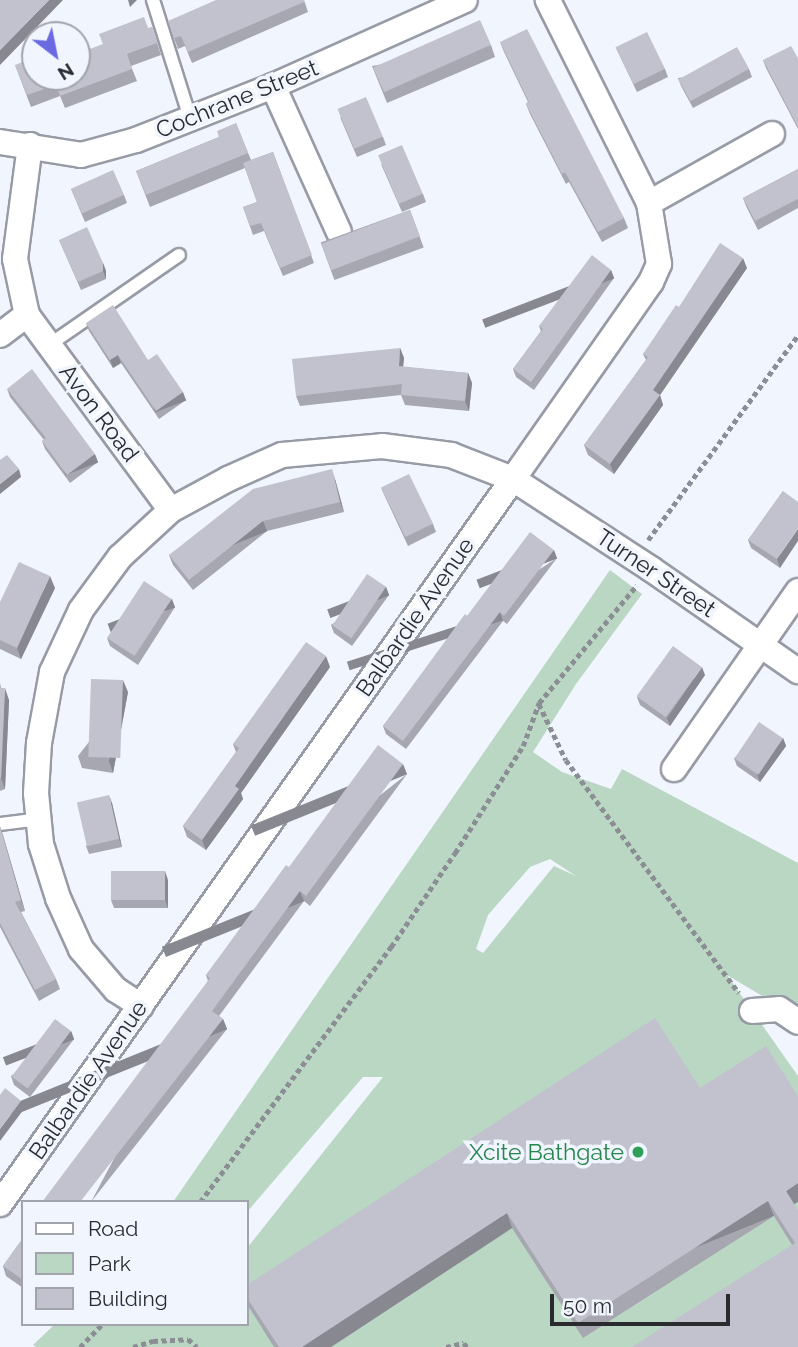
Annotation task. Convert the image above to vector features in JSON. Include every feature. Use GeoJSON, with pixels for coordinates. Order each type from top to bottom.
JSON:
{"type":"FeatureCollection","features":[{"type":"Feature","properties":{"kind":"street","name":"Cochrane Street"},"geometry":{"type":"LineString","coordinates":[[0,142],[81,155],[136,140],[273,86],[465,0]]}},
{"type":"Feature","properties":{"kind":"street","name":"Balbardie Avenue"},"geometry":{"type":"LineString","coordinates":[[0,1204],[651,282],[659,264],[649,203],[548,0]]}},
{"type":"Feature","properties":{"kind":"street"},"geometry":{"type":"LineString","coordinates":[[273,86],[339,232]]}},
{"type":"Feature","properties":{"kind":"street"},"geometry":{"type":"LineString","coordinates":[[649,203],[772,134]]}},
{"type":"Feature","properties":{"kind":"street","name":"Avon Road"},"geometry":{"type":"LineString","coordinates":[[30,145],[15,258],[27,315],[171,510]]}},
{"type":"Feature","properties":{"kind":"street"},"geometry":{"type":"LineString","coordinates":[[0,335],[27,315]]}},
{"type":"Feature","properties":{"kind":"street","name":"Turner Street"},"geometry":{"type":"LineString","coordinates":[[141,1006],[116,990],[81,949],[58,898],[41,845],[39,743],[52,672],[81,610],[120,557],[171,510],[228,479],[282,455],[382,446],[451,455],[513,479],[651,569],[798,671]]}},
{"type":"Feature","properties":{"kind":"street"},"geometry":{"type":"LineString","coordinates":[[674,769],[798,592]]}},
{"type":"Feature","properties":{"kind":"street"},"geometry":{"type":"LineString","coordinates":[[752,1011],[779,1009],[798,1022]]}},
{"type":"Feature","properties":{"kind":"lane"},"geometry":{"type":"LineString","coordinates":[[153,0],[190,118]]}},
{"type":"Feature","properties":{"kind":"lane"},"geometry":{"type":"LineString","coordinates":[[49,345],[179,255]]}},
{"type":"Feature","properties":{"kind":"lane"},"geometry":{"type":"LineString","coordinates":[[0,824],[39,819]]}},
{"type":"Feature","properties":{"kind":"path"},"geometry":{"type":"LineString","coordinates":[[201,1200],[391,947],[523,746],[539,703],[651,569],[647,537],[798,335]]}},
{"type":"Feature","properties":{"kind":"path"},"geometry":{"type":"LineString","coordinates":[[539,703],[566,760],[752,1011]]}},
{"type":"Feature","properties":{"kind":"path"},"geometry":{"type":"LineString","coordinates":[[80,1347],[100,1326]]}},
{"type":"Feature","properties":{"kind":"path"},"geometry":{"type":"LineString","coordinates":[[133,1347],[153,1341],[188,1339],[197,1347]]}},
{"type":"Feature","properties":{"kind":"path"},"geometry":{"type":"LineString","coordinates":[[446,1347],[464,1343],[467,1347]]}},
{"type":"Feature","properties":{"kind":"green space"},"geometry":{"type":"Polygon","coordinates":[[[610,570],[642,594],[576,684],[533,752],[562,772],[611,789],[622,769],[798,863],[798,1017],[727,975],[798,1076],[798,1347],[33,1345],[53,1326],[248,1326],[248,1247],[383,1077],[363,1077],[248,1211],[248,1200],[174,1200],[610,570]],[[550,859],[530,867],[488,915],[476,949],[483,953],[554,866],[576,876],[550,859]]]}},
{"type":"Feature","properties":{"kind":"building"},"geometry":{"type":"Polygon","coordinates":[[[0,0],[49,0],[28,21],[21,21],[21,29],[0,50],[0,0]]]}},
{"type":"Feature","properties":{"kind":"building"},"geometry":{"type":"Polygon","coordinates":[[[216,0],[304,2],[188,52],[181,36],[174,38],[168,21],[216,0]]]}},
{"type":"Feature","properties":{"kind":"building"},"geometry":{"type":"Polygon","coordinates":[[[144,17],[148,28],[152,27],[157,43],[127,54],[132,69],[91,84],[91,49],[103,44],[99,34],[144,17]]]}},
{"type":"Feature","properties":{"kind":"building"},"geometry":{"type":"Polygon","coordinates":[[[480,20],[491,45],[384,92],[373,68],[480,20]]]}},
{"type":"Feature","properties":{"kind":"building"},"geometry":{"type":"Polygon","coordinates":[[[527,29],[624,218],[598,232],[565,172],[562,174],[526,104],[529,102],[500,42],[527,29]]]}},
{"type":"Feature","properties":{"kind":"building"},"geometry":{"type":"Polygon","coordinates":[[[647,32],[665,69],[634,84],[616,47],[647,32]]]}},
{"type":"Feature","properties":{"kind":"building"},"geometry":{"type":"Polygon","coordinates":[[[791,46],[798,58],[798,127],[763,60],[791,46]]]}},
{"type":"Feature","properties":{"kind":"building"},"geometry":{"type":"Polygon","coordinates":[[[737,47],[749,69],[691,101],[678,79],[737,47]]]}},
{"type":"Feature","properties":{"kind":"building"},"geometry":{"type":"Polygon","coordinates":[[[21,63],[21,80],[15,65],[21,63]]]}},
{"type":"Feature","properties":{"kind":"building"},"geometry":{"type":"Polygon","coordinates":[[[58,91],[73,91],[60,96],[58,91]]]}},
{"type":"Feature","properties":{"kind":"building"},"geometry":{"type":"Polygon","coordinates":[[[366,97],[383,137],[354,149],[337,109],[366,97]]]}},
{"type":"Feature","properties":{"kind":"building"},"geometry":{"type":"Polygon","coordinates":[[[236,123],[248,153],[146,195],[136,171],[219,137],[217,131],[236,123]]]}},
{"type":"Feature","properties":{"kind":"building"},"geometry":{"type":"Polygon","coordinates":[[[402,145],[423,194],[399,204],[378,155],[402,145]]]}},
{"type":"Feature","properties":{"kind":"building"},"geometry":{"type":"Polygon","coordinates":[[[273,152],[312,255],[280,268],[261,223],[250,226],[243,207],[257,202],[243,163],[273,152]]]}},
{"type":"Feature","properties":{"kind":"building"},"geometry":{"type":"Polygon","coordinates":[[[798,169],[798,199],[755,221],[743,198],[798,169]]]}},
{"type":"Feature","properties":{"kind":"building"},"geometry":{"type":"Polygon","coordinates":[[[113,170],[124,195],[82,213],[71,189],[113,170]]]}},
{"type":"Feature","properties":{"kind":"building"},"geometry":{"type":"Polygon","coordinates":[[[410,210],[420,236],[331,270],[321,244],[410,210]]]}},
{"type":"Feature","properties":{"kind":"building"},"geometry":{"type":"Polygon","coordinates":[[[87,227],[103,263],[103,271],[78,282],[59,240],[87,227]]]}},
{"type":"Feature","properties":{"kind":"building"},"geometry":{"type":"Polygon","coordinates":[[[720,243],[743,258],[653,390],[660,395],[610,464],[584,445],[648,357],[643,354],[676,305],[679,307],[720,243]]]}},
{"type":"Feature","properties":{"kind":"building"},"geometry":{"type":"Polygon","coordinates":[[[592,255],[611,270],[531,382],[513,369],[543,329],[539,326],[592,255]]]}},
{"type":"Feature","properties":{"kind":"building"},"geometry":{"type":"Polygon","coordinates":[[[113,305],[148,360],[157,354],[183,392],[156,411],[118,355],[110,360],[86,323],[113,305]]]}},
{"type":"Feature","properties":{"kind":"building"},"geometry":{"type":"Polygon","coordinates":[[[400,348],[399,366],[468,373],[465,401],[401,395],[402,384],[296,396],[292,359],[400,348]]]}},
{"type":"Feature","properties":{"kind":"building"},"geometry":{"type":"Polygon","coordinates":[[[32,369],[95,454],[67,475],[42,441],[46,438],[7,389],[32,369]]]}},
{"type":"Feature","properties":{"kind":"building"},"geometry":{"type":"Polygon","coordinates":[[[7,455],[19,469],[0,484],[0,460],[7,455]]]}},
{"type":"Feature","properties":{"kind":"building"},"geometry":{"type":"Polygon","coordinates":[[[332,469],[340,502],[263,521],[189,580],[169,555],[253,489],[332,469]]]}},
{"type":"Feature","properties":{"kind":"building"},"geometry":{"type":"Polygon","coordinates":[[[409,474],[433,523],[405,537],[381,488],[409,474]]]}},
{"type":"Feature","properties":{"kind":"building"},"geometry":{"type":"Polygon","coordinates":[[[783,491],[798,502],[798,529],[777,559],[748,540],[783,491]]]}},
{"type":"Feature","properties":{"kind":"building"},"geometry":{"type":"Polygon","coordinates":[[[530,532],[554,550],[504,616],[500,612],[403,741],[383,726],[465,614],[467,616],[530,532]]]}},
{"type":"Feature","properties":{"kind":"building"},"geometry":{"type":"Polygon","coordinates":[[[19,562],[50,576],[17,648],[0,640],[0,602],[19,562]]]}},
{"type":"Feature","properties":{"kind":"building"},"geometry":{"type":"Polygon","coordinates":[[[367,574],[386,587],[351,638],[332,625],[367,574]]]}},
{"type":"Feature","properties":{"kind":"building"},"geometry":{"type":"Polygon","coordinates":[[[144,581],[172,599],[135,656],[107,638],[144,581]]]}},
{"type":"Feature","properties":{"kind":"building"},"geometry":{"type":"Polygon","coordinates":[[[306,642],[326,656],[235,786],[239,789],[202,840],[183,826],[239,748],[233,744],[306,642]]]}},
{"type":"Feature","properties":{"kind":"building"},"geometry":{"type":"Polygon","coordinates":[[[673,646],[702,667],[666,717],[637,696],[673,646]]]}},
{"type":"Feature","properties":{"kind":"building"},"geometry":{"type":"Polygon","coordinates":[[[91,679],[123,680],[120,758],[88,757],[91,679]]]}},
{"type":"Feature","properties":{"kind":"building"},"geometry":{"type":"Polygon","coordinates":[[[0,688],[5,688],[1,778],[0,778],[0,688]]]}},
{"type":"Feature","properties":{"kind":"building"},"geometry":{"type":"Polygon","coordinates":[[[759,722],[783,738],[758,775],[734,758],[759,722]]]}},
{"type":"Feature","properties":{"kind":"building"},"geometry":{"type":"Polygon","coordinates":[[[378,745],[403,764],[306,896],[300,891],[212,1011],[223,1019],[82,1200],[44,1200],[210,978],[206,975],[286,865],[289,867],[378,745]]]}},
{"type":"Feature","properties":{"kind":"building"},"geometry":{"type":"Polygon","coordinates":[[[109,795],[119,839],[87,846],[77,802],[109,795]]]}},
{"type":"Feature","properties":{"kind":"building"},"geometry":{"type":"Polygon","coordinates":[[[0,827],[21,900],[15,902],[56,979],[35,990],[0,923],[0,827]]]}},
{"type":"Feature","properties":{"kind":"building"},"geometry":{"type":"Polygon","coordinates":[[[111,871],[165,871],[165,900],[111,900],[111,871]]]}},
{"type":"Feature","properties":{"kind":"building","name":"Xcite Bathgate"},"geometry":{"type":"Polygon","coordinates":[[[655,1018],[700,1088],[766,1046],[798,1096],[798,1183],[786,1191],[798,1210],[798,1347],[632,1347],[795,1243],[768,1201],[578,1323],[507,1213],[302,1347],[279,1347],[248,1300],[248,1284],[655,1018]]]}},
{"type":"Feature","properties":{"kind":"building"},"geometry":{"type":"Polygon","coordinates":[[[55,1019],[71,1031],[28,1089],[12,1077],[55,1019]]]}},
{"type":"Feature","properties":{"kind":"building"},"geometry":{"type":"Polygon","coordinates":[[[5,1088],[21,1101],[0,1129],[0,1095],[5,1088]]]}},
{"type":"Feature","properties":{"kind":"building"},"geometry":{"type":"Polygon","coordinates":[[[21,1241],[21,1279],[3,1266],[21,1241]]]}},
{"type":"Feature","properties":{"kind":"place","name":"Xcite Bathgate"},"geometry":{"type":"Point","coordinates":[638,1152]}}]}
